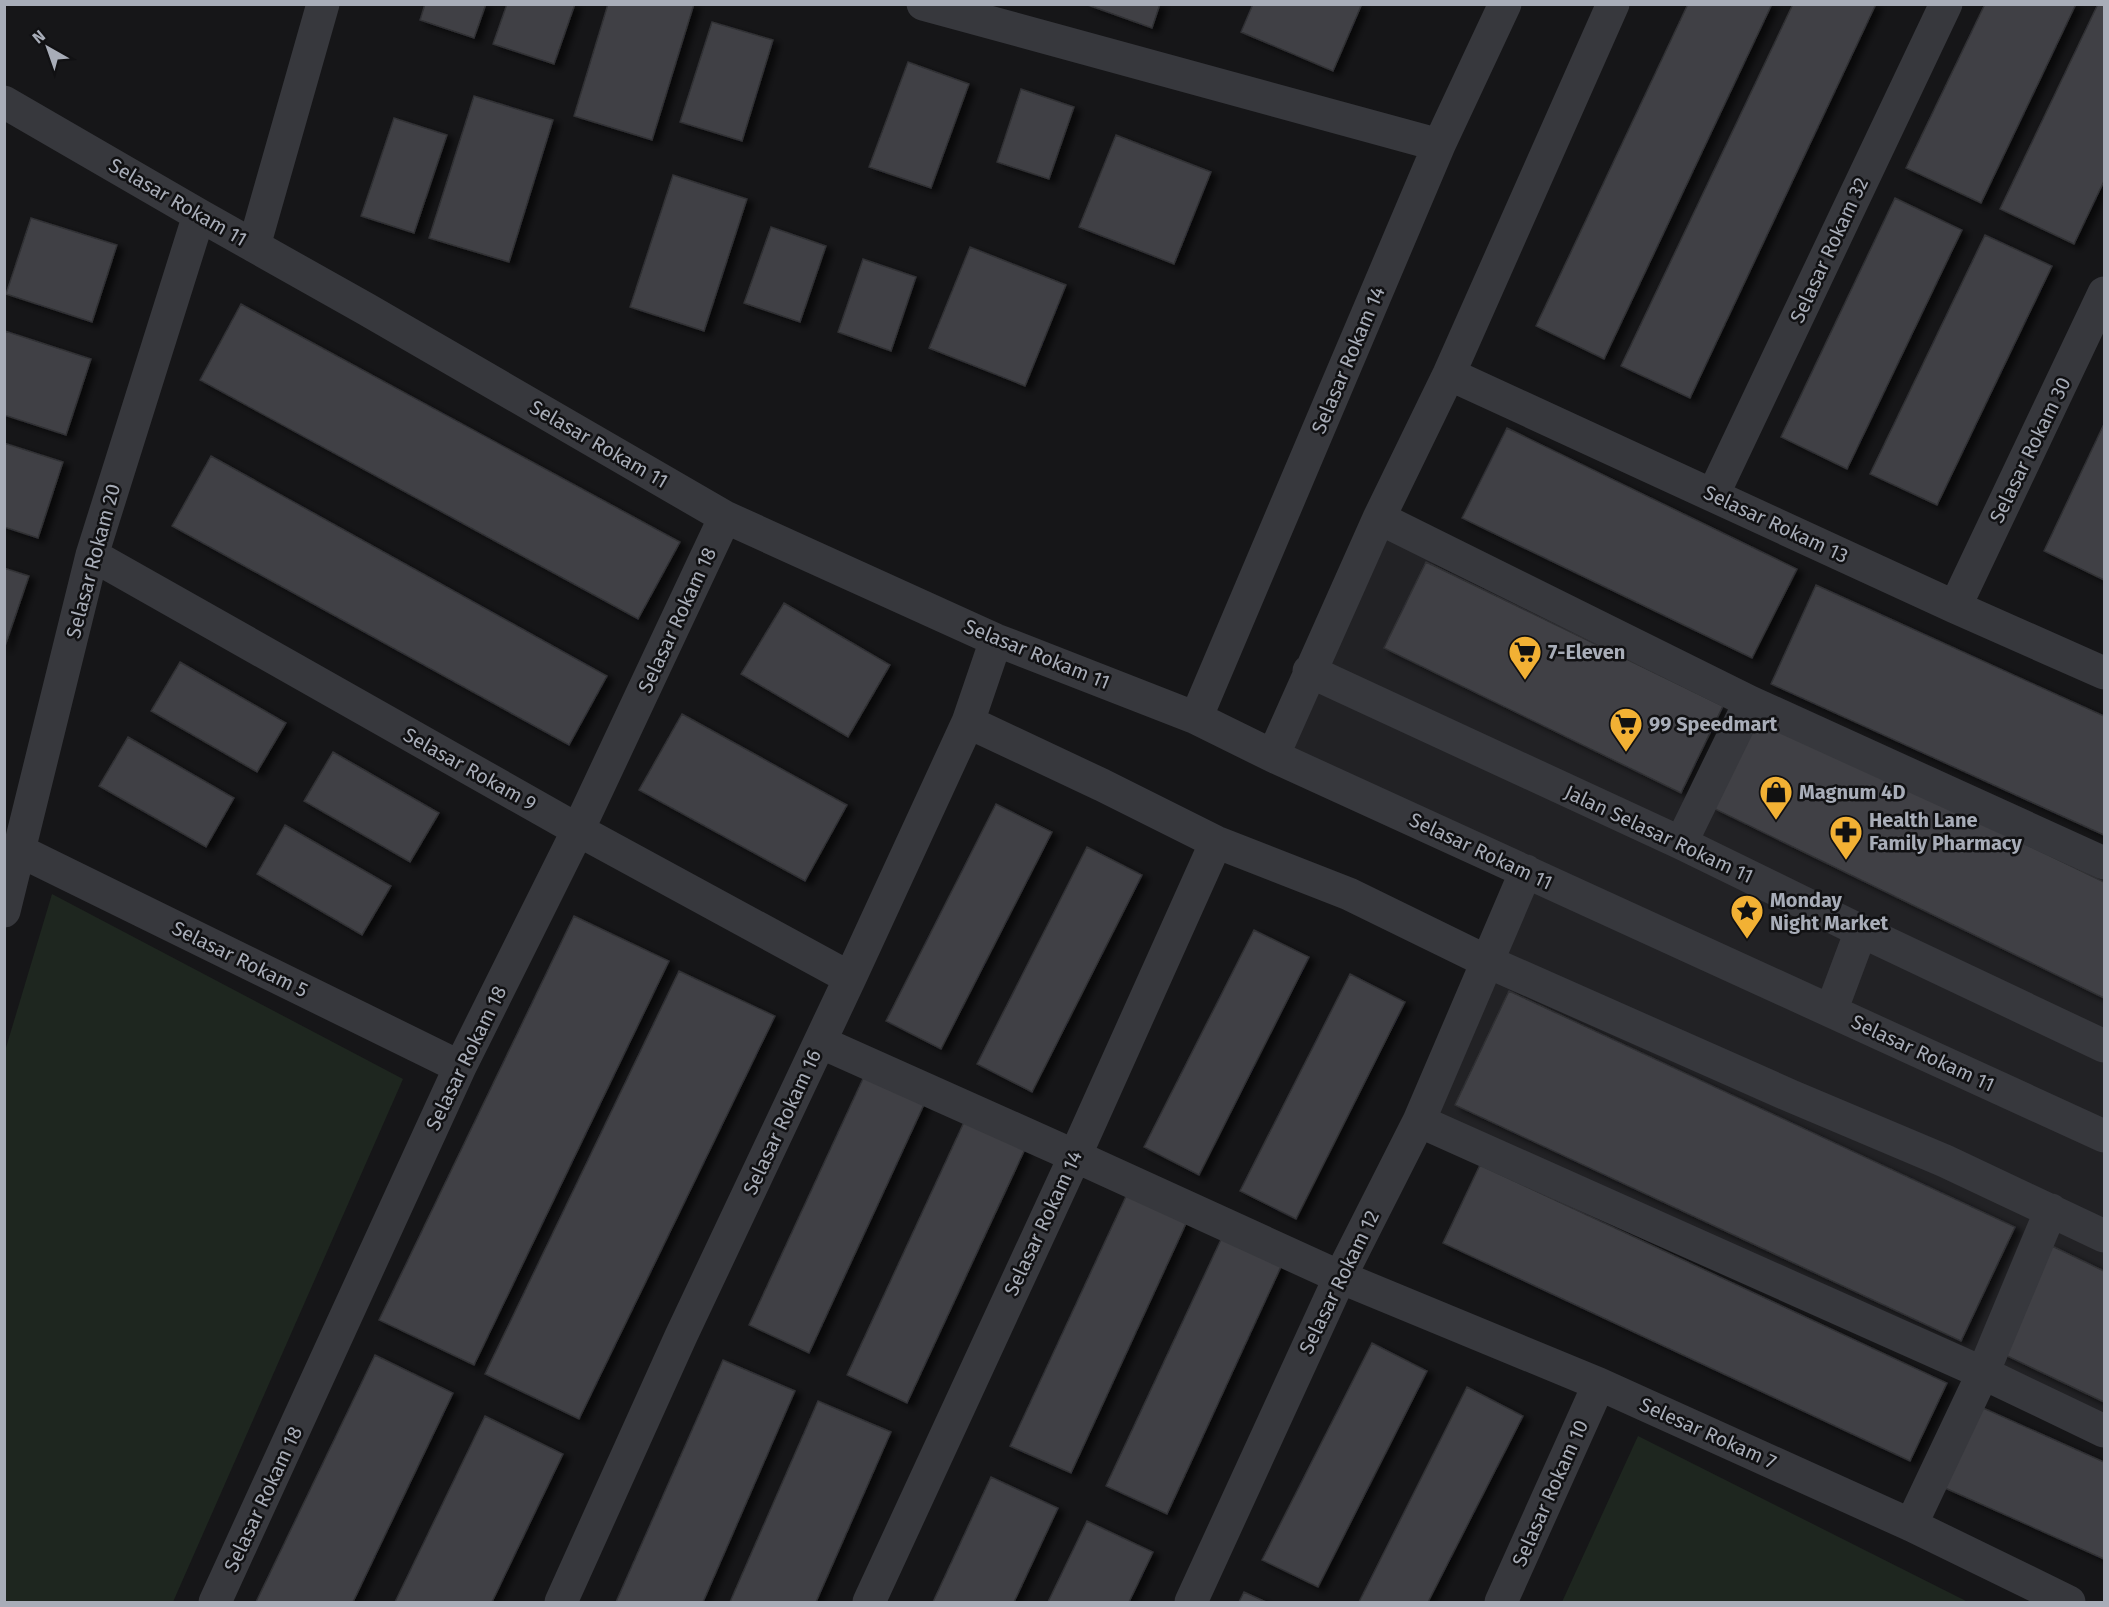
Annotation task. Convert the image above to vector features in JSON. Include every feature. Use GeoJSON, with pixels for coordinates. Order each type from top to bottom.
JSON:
{"type":"FeatureCollection","features":[{"type":"Feature","properties":{"kind":"street"},"geometry":{"type":"LineString","coordinates":[[254,246],[323,4]]}},
{"type":"Feature","properties":{"kind":"street"},"geometry":{"type":"LineString","coordinates":[[923,4],[1439,145]]}},
{"type":"Feature","properties":{"kind":"street","name":"Selasar Rokam 14"},"geometry":{"type":"LineString","coordinates":[[1196,718],[1439,145],[1505,4]]}},
{"type":"Feature","properties":{"kind":"street"},"geometry":{"type":"LineString","coordinates":[[1272,756],[1379,518],[1449,374],[1613,4]]}},
{"type":"Feature","properties":{"kind":"street","name":"Selasar Rokam 32"},"geometry":{"type":"LineString","coordinates":[[1713,495],[1946,4]]}},
{"type":"Feature","properties":{"kind":"street","name":"Selasar Rokam 11"},"geometry":{"type":"LineString","coordinates":[[4,102],[725,517],[996,640],[1196,718],[1272,756],[2104,1136]]}},
{"type":"Feature","properties":{"kind":"street","name":"Selasar Rokam 20"},"geometry":{"type":"LineString","coordinates":[[4,911],[92,555],[199,215]]}},
{"type":"Feature","properties":{"kind":"street","name":"Selasar Rokam 30"},"geometry":{"type":"LineString","coordinates":[[1955,607],[2104,293]]}},
{"type":"Feature","properties":{"kind":"street","name":"Selasar Rokam 13"},"geometry":{"type":"LineString","coordinates":[[1449,374],[1955,607],[2104,673]]}},
{"type":"Feature","properties":{"kind":"street","name":"Selasar Rokam 18"},"geometry":{"type":"LineString","coordinates":[[215,1602],[460,1067],[578,830],[725,517]]}},
{"type":"Feature","properties":{"kind":"street"},"geometry":{"type":"LineString","coordinates":[[1379,518],[1750,702],[2104,863]]}},
{"type":"Feature","properties":{"kind":"street","name":"Selasar Rokam 9"},"geometry":{"type":"LineString","coordinates":[[92,555],[578,830],[850,978]]}},
{"type":"Feature","properties":{"kind":"street","name":"Selasar Rokam 16"},"geometry":{"type":"LineString","coordinates":[[561,1602],[681,1336],[968,722],[996,640]]}},
{"type":"Feature","properties":{"kind":"street","name":"Jalan Selasar Rokam 11"},"geometry":{"type":"LineString","coordinates":[[1309,671],[1681,843],[1861,932],[2104,1046]]}},
{"type":"Feature","properties":{"kind":"street"},"geometry":{"type":"LineString","coordinates":[[1681,843],[1750,702]]}},
{"type":"Feature","properties":{"kind":"street"},"geometry":{"type":"LineString","coordinates":[[968,722],[1216,842],[1349,894],[1486,961],[1791,1096],[1945,1161],[2104,1236]]}},
{"type":"Feature","properties":{"kind":"street","name":"Selasar Rokam 14"},"geometry":{"type":"LineString","coordinates":[[869,1602],[1075,1156],[1216,842]]}},
{"type":"Feature","properties":{"kind":"street","name":"Selasar Rokam 5"},"geometry":{"type":"LineString","coordinates":[[20,851],[460,1067]]}},
{"type":"Feature","properties":{"kind":"street","name":"Selasar Rokam 12"},"geometry":{"type":"LineString","coordinates":[[1191,1602],[1340,1277],[1419,1121],[1526,872]]}},
{"type":"Feature","properties":{"kind":"street"},"geometry":{"type":"LineString","coordinates":[[1831,1011],[1861,932]]}},
{"type":"Feature","properties":{"kind":"street","name":"Selesar Rokam 7"},"geometry":{"type":"LineString","coordinates":[[820,1042],[1340,1277],[1599,1384],[1911,1525],[2069,1602]]}},
{"type":"Feature","properties":{"kind":"street"},"geometry":{"type":"LineString","coordinates":[[1419,1121],[1983,1373],[2104,1431]]}},
{"type":"Feature","properties":{"kind":"street"},"geometry":{"type":"LineString","coordinates":[[1911,1525],[1983,1373],[2051,1210]]}},
{"type":"Feature","properties":{"kind":"street","name":"Selasar Rokam 10"},"geometry":{"type":"LineString","coordinates":[[1500,1602],[1599,1384]]}},
{"type":"Feature","properties":{"kind":"shaded area"},"geometry":{"type":"Polygon","coordinates":[[[1393,528],[2104,859],[2104,1430],[1417,1118],[1526,872],[1268,754],[1393,528]]]}},
{"type":"Feature","properties":{"kind":"shaded area"},"geometry":{"type":"Polygon","coordinates":[[[52,894],[403,1079],[173,1602],[5,1602],[5,1051],[52,894]]]}},
{"type":"Feature","properties":{"kind":"shaded area"},"geometry":{"type":"Polygon","coordinates":[[[1638,1436],[1968,1602],[1562,1602],[1638,1436]]]}},
{"type":"Feature","properties":{"kind":"building"},"geometry":{"type":"Polygon","coordinates":[[[425,4],[486,4],[474,38],[420,20],[425,4]]]}},
{"type":"Feature","properties":{"kind":"building"},"geometry":{"type":"Polygon","coordinates":[[[507,4],[575,4],[554,64],[493,44],[507,4]]]}},
{"type":"Feature","properties":{"kind":"building"},"geometry":{"type":"Polygon","coordinates":[[[608,4],[694,4],[652,140],[574,116],[608,4]]]}},
{"type":"Feature","properties":{"kind":"building"},"geometry":{"type":"Polygon","coordinates":[[[1085,4],[1160,4],[1152,28],[1085,4]]]}},
{"type":"Feature","properties":{"kind":"building"},"geometry":{"type":"Polygon","coordinates":[[[1253,4],[1357,4],[1361,6],[1333,71],[1241,32],[1253,4]]]}},
{"type":"Feature","properties":{"kind":"building"},"geometry":{"type":"Polygon","coordinates":[[[1688,4],[1772,4],[1604,359],[1536,326],[1688,4]]]}},
{"type":"Feature","properties":{"kind":"building"},"geometry":{"type":"Polygon","coordinates":[[[1793,4],[1876,4],[1690,398],[1621,366],[1793,4]]]}},
{"type":"Feature","properties":{"kind":"building"},"geometry":{"type":"Polygon","coordinates":[[[1985,4],[2076,4],[1981,203],[1906,168],[1985,4]]]}},
{"type":"Feature","properties":{"kind":"building"},"geometry":{"type":"Polygon","coordinates":[[[2098,4],[2104,4],[2104,181],[2074,244],[2000,209],[2098,4]]]}},
{"type":"Feature","properties":{"kind":"building"},"geometry":{"type":"Polygon","coordinates":[[[712,22],[773,40],[742,141],[680,122],[712,22]]]}},
{"type":"Feature","properties":{"kind":"building"},"geometry":{"type":"Polygon","coordinates":[[[908,62],[969,84],[931,188],[869,167],[908,62]]]}},
{"type":"Feature","properties":{"kind":"building"},"geometry":{"type":"Polygon","coordinates":[[[1021,89],[1074,107],[1049,179],[997,162],[1021,89]]]}},
{"type":"Feature","properties":{"kind":"building"},"geometry":{"type":"Polygon","coordinates":[[[474,96],[553,120],[509,262],[429,238],[474,96]]]}},
{"type":"Feature","properties":{"kind":"building"},"geometry":{"type":"Polygon","coordinates":[[[394,118],[447,135],[414,233],[361,216],[394,118]]]}},
{"type":"Feature","properties":{"kind":"building"},"geometry":{"type":"Polygon","coordinates":[[[1116,135],[1211,172],[1174,264],[1079,227],[1116,135]]]}},
{"type":"Feature","properties":{"kind":"building"},"geometry":{"type":"Polygon","coordinates":[[[673,175],[747,199],[704,331],[630,307],[673,175]]]}},
{"type":"Feature","properties":{"kind":"building"},"geometry":{"type":"Polygon","coordinates":[[[1895,198],[1962,230],[1847,469],[1781,437],[1895,198]]]}},
{"type":"Feature","properties":{"kind":"building"},"geometry":{"type":"Polygon","coordinates":[[[31,218],[117,245],[92,322],[6,294],[31,218]]]}},
{"type":"Feature","properties":{"kind":"building"},"geometry":{"type":"Polygon","coordinates":[[[771,227],[826,246],[800,322],[744,303],[771,227]]]}},
{"type":"Feature","properties":{"kind":"building"},"geometry":{"type":"Polygon","coordinates":[[[1985,235],[2052,266],[1937,505],[1870,474],[1985,235]]]}},
{"type":"Feature","properties":{"kind":"building"},"geometry":{"type":"Polygon","coordinates":[[[970,247],[1066,285],[1025,386],[929,348],[970,247]]]}},
{"type":"Feature","properties":{"kind":"building"},"geometry":{"type":"Polygon","coordinates":[[[863,259],[916,277],[891,351],[838,332],[863,259]]]}},
{"type":"Feature","properties":{"kind":"building"},"geometry":{"type":"Polygon","coordinates":[[[241,304],[680,542],[638,619],[200,380],[241,304]]]}},
{"type":"Feature","properties":{"kind":"building"},"geometry":{"type":"Polygon","coordinates":[[[5,331],[91,359],[66,435],[4,415],[5,331]]]}},
{"type":"Feature","properties":{"kind":"building"},"geometry":{"type":"Polygon","coordinates":[[[2104,424],[2104,580],[2044,551],[2104,424]]]}},
{"type":"Feature","properties":{"kind":"building"},"geometry":{"type":"Polygon","coordinates":[[[1507,428],[1797,569],[1752,658],[1462,518],[1507,428]]]}},
{"type":"Feature","properties":{"kind":"building"},"geometry":{"type":"Polygon","coordinates":[[[4,443],[63,462],[38,538],[4,527],[4,443]]]}},
{"type":"Feature","properties":{"kind":"building"},"geometry":{"type":"Polygon","coordinates":[[[211,456],[607,676],[569,745],[172,526],[211,456]]]}},
{"type":"Feature","properties":{"kind":"building"},"geometry":{"type":"Polygon","coordinates":[[[1426,562],[1723,706],[1681,793],[1384,648],[1426,562]]]}},
{"type":"Feature","properties":{"kind":"building"},"geometry":{"type":"Polygon","coordinates":[[[4,568],[29,576],[4,649],[4,568]]]}},
{"type":"Feature","properties":{"kind":"building"},"geometry":{"type":"Polygon","coordinates":[[[1816,585],[2104,716],[2104,835],[1771,684],[1816,585]]]}},
{"type":"Feature","properties":{"kind":"building"},"geometry":{"type":"Polygon","coordinates":[[[784,603],[890,665],[848,737],[741,674],[784,603]]]}},
{"type":"Feature","properties":{"kind":"building"},"geometry":{"type":"Polygon","coordinates":[[[180,662],[286,723],[257,772],[151,711],[180,662]]]}},
{"type":"Feature","properties":{"kind":"building"},"geometry":{"type":"Polygon","coordinates":[[[682,714],[847,805],[805,881],[639,790],[682,714]]]}},
{"type":"Feature","properties":{"kind":"building"},"geometry":{"type":"Polygon","coordinates":[[[1759,715],[2104,882],[2104,998],[1713,808],[1759,715]]]}},
{"type":"Feature","properties":{"kind":"building"},"geometry":{"type":"Polygon","coordinates":[[[128,737],[234,798],[206,847],[99,786],[128,737]]]}},
{"type":"Feature","properties":{"kind":"building"},"geometry":{"type":"Polygon","coordinates":[[[333,752],[439,813],[410,862],[304,801],[333,752]]]}},
{"type":"Feature","properties":{"kind":"building"},"geometry":{"type":"Polygon","coordinates":[[[996,804],[1052,832],[941,1049],[886,1021],[996,804]]]}},
{"type":"Feature","properties":{"kind":"building"},"geometry":{"type":"Polygon","coordinates":[[[285,825],[391,886],[362,935],[257,874],[285,825]]]}},
{"type":"Feature","properties":{"kind":"building"},"geometry":{"type":"Polygon","coordinates":[[[1087,847],[1142,875],[1032,1092],[977,1064],[1087,847]]]}},
{"type":"Feature","properties":{"kind":"building"},"geometry":{"type":"Polygon","coordinates":[[[574,916],[669,961],[474,1365],[379,1320],[574,916]]]}},
{"type":"Feature","properties":{"kind":"building"},"geometry":{"type":"Polygon","coordinates":[[[1254,930],[1309,957],[1199,1175],[1144,1147],[1254,930]]]}},
{"type":"Feature","properties":{"kind":"building"},"geometry":{"type":"Polygon","coordinates":[[[679,971],[775,1016],[579,1419],[485,1374],[679,971]]]}},
{"type":"Feature","properties":{"kind":"building"},"geometry":{"type":"Polygon","coordinates":[[[1350,974],[1405,1002],[1296,1219],[1240,1191],[1350,974]]]}},
{"type":"Feature","properties":{"kind":"building"},"geometry":{"type":"Polygon","coordinates":[[[1509,991],[2015,1227],[1961,1341],[1455,1105],[1509,991]]]}},
{"type":"Feature","properties":{"kind":"building"},"geometry":{"type":"Polygon","coordinates":[[[867,1070],[927,1098],[809,1353],[749,1325],[867,1070]]]}},
{"type":"Feature","properties":{"kind":"building"},"geometry":{"type":"Polygon","coordinates":[[[965,1120],[1026,1147],[907,1403],[847,1375],[965,1120]]]}},
{"type":"Feature","properties":{"kind":"building"},"geometry":{"type":"Polygon","coordinates":[[[1480,1165],[1947,1383],[1910,1461],[1443,1243],[1480,1165]]]}},
{"type":"Feature","properties":{"kind":"building"},"geometry":{"type":"Polygon","coordinates":[[[1129,1190],[1189,1217],[1071,1473],[1010,1446],[1129,1190]]]}},
{"type":"Feature","properties":{"kind":"building"},"geometry":{"type":"Polygon","coordinates":[[[1225,1231],[1285,1258],[1167,1514],[1106,1486],[1225,1231]]]}},
{"type":"Feature","properties":{"kind":"building"},"geometry":{"type":"Polygon","coordinates":[[[2052,1246],[2104,1271],[2104,1402],[2001,1353],[2052,1246]]]}},
{"type":"Feature","properties":{"kind":"building"},"geometry":{"type":"Polygon","coordinates":[[[1372,1343],[1427,1371],[1318,1587],[1262,1560],[1372,1343]]]}},
{"type":"Feature","properties":{"kind":"building"},"geometry":{"type":"Polygon","coordinates":[[[375,1355],[453,1393],[353,1602],[256,1602],[375,1355]]]}},
{"type":"Feature","properties":{"kind":"building"},"geometry":{"type":"Polygon","coordinates":[[[723,1360],[795,1391],[703,1602],[616,1602],[723,1360]]]}},
{"type":"Feature","properties":{"kind":"building"},"geometry":{"type":"Polygon","coordinates":[[[1467,1387],[1523,1416],[1428,1602],[1359,1602],[1467,1387]]]}},
{"type":"Feature","properties":{"kind":"building"},"geometry":{"type":"Polygon","coordinates":[[[818,1401],[891,1432],[816,1602],[730,1602],[818,1401]]]}},
{"type":"Feature","properties":{"kind":"building"},"geometry":{"type":"Polygon","coordinates":[[[1981,1407],[2104,1462],[2104,1559],[1945,1488],[1981,1407]]]}},
{"type":"Feature","properties":{"kind":"building"},"geometry":{"type":"Polygon","coordinates":[[[485,1416],[563,1454],[492,1602],[395,1602],[485,1416]]]}},
{"type":"Feature","properties":{"kind":"building"},"geometry":{"type":"Polygon","coordinates":[[[991,1477],[1058,1508],[1014,1602],[933,1602],[991,1477]]]}},
{"type":"Feature","properties":{"kind":"building"},"geometry":{"type":"Polygon","coordinates":[[[1087,1521],[1153,1552],[1129,1602],[1048,1602],[1087,1521]]]}},
{"type":"Feature","properties":{"kind":"building"},"geometry":{"type":"Polygon","coordinates":[[[1244,1592],[1266,1602],[1239,1602],[1244,1592]]]}},
{"type":"Feature","properties":{"kind":"place","name":"7-Eleven"},"geometry":{"type":"Point","coordinates":[1525,681]}},
{"type":"Feature","properties":{"kind":"place","name":"99 Speedmart"},"geometry":{"type":"Point","coordinates":[1626,753]}},
{"type":"Feature","properties":{"kind":"place","name":"Magnum 4D"},"geometry":{"type":"Point","coordinates":[1776,821]}},
{"type":"Feature","properties":{"kind":"place","name":"Health Lane Family Pharmacy"},"geometry":{"type":"Point","coordinates":[1846,861]}},
{"type":"Feature","properties":{"kind":"place","name":"Monday Night Market"},"geometry":{"type":"Point","coordinates":[1747,940]}}]}
